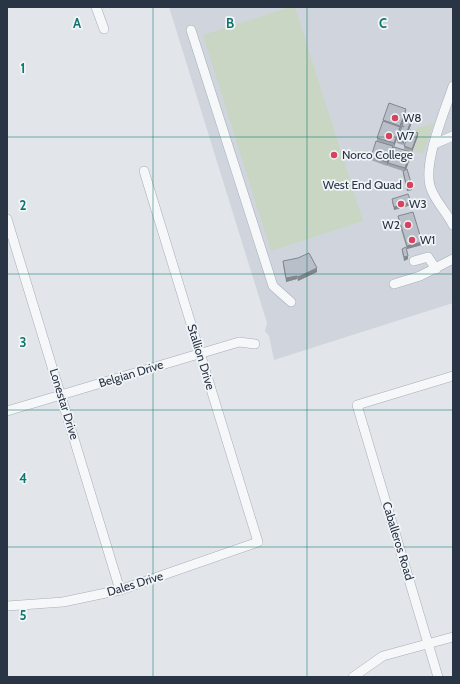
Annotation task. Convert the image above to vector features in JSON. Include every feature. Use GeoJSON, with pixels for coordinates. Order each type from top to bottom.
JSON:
{"type":"FeatureCollection","features":[{"type":"Feature","properties":{"kind":"street"},"geometry":{"type":"LineString","coordinates":[[96,7],[104,29]]}},
{"type":"Feature","properties":{"kind":"street"},"geometry":{"type":"LineString","coordinates":[[191,30],[273,286],[291,302]]}},
{"type":"Feature","properties":{"kind":"street"},"geometry":{"type":"LineString","coordinates":[[453,86],[434,144],[428,169],[431,190],[453,225]]}},
{"type":"Feature","properties":{"kind":"street"},"geometry":{"type":"LineString","coordinates":[[434,144],[453,136]]}},
{"type":"Feature","properties":{"kind":"street","name":"Stallion Drive"},"geometry":{"type":"LineString","coordinates":[[144,172],[258,542]]}},
{"type":"Feature","properties":{"kind":"street","name":"Lonestar Drive"},"geometry":{"type":"LineString","coordinates":[[7,219],[120,590]]}},
{"type":"Feature","properties":{"kind":"street"},"geometry":{"type":"LineString","coordinates":[[414,262],[428,257],[436,268]]}},
{"type":"Feature","properties":{"kind":"street"},"geometry":{"type":"LineString","coordinates":[[394,284],[436,268],[453,259]]}},
{"type":"Feature","properties":{"kind":"street","name":"Belgian Drive"},"geometry":{"type":"LineString","coordinates":[[7,411],[240,342],[256,344]]}},
{"type":"Feature","properties":{"kind":"street","name":"Caballeros Road"},"geometry":{"type":"LineString","coordinates":[[438,677],[357,405],[453,376]]}},
{"type":"Feature","properties":{"kind":"street","name":"Dales Drive"},"geometry":{"type":"LineString","coordinates":[[7,606],[63,602],[120,590],[258,542]]}},
{"type":"Feature","properties":{"kind":"street"},"geometry":{"type":"LineString","coordinates":[[353,677],[383,656],[453,637]]}},
{"type":"Feature","properties":{"kind":"shaded area","name":"Norco College"},"geometry":{"type":"Polygon","coordinates":[[[169,7],[453,7],[453,303],[274,360],[269,336],[265,331],[267,323],[169,7]]]}},
{"type":"Feature","properties":{"kind":"green space"},"geometry":{"type":"Polygon","coordinates":[[[290,7],[295,7],[363,221],[271,251],[203,35],[290,7]]]}},
{"type":"Feature","properties":{"kind":"green space"},"geometry":{"type":"Polygon","coordinates":[[[434,123],[423,154],[413,151],[418,136],[410,133],[411,130],[434,123]]]}},
{"type":"Feature","properties":{"kind":"building","name":"W8"},"geometry":{"type":"Polygon","coordinates":[[[389,103],[406,109],[400,126],[383,120],[389,103]]]}},
{"type":"Feature","properties":{"kind":"building"},"geometry":{"type":"Polygon","coordinates":[[[404,119],[411,121],[403,142],[397,140],[402,126],[404,127],[402,125],[404,119]]]}},
{"type":"Feature","properties":{"kind":"building","name":"W7"},"geometry":{"type":"Polygon","coordinates":[[[383,121],[400,127],[394,143],[377,138],[383,121]]]}},
{"type":"Feature","properties":{"kind":"building"},"geometry":{"type":"Polygon","coordinates":[[[410,130],[418,133],[412,149],[404,146],[410,130]]]}},
{"type":"Feature","properties":{"kind":"building"},"geometry":{"type":"Polygon","coordinates":[[[376,141],[393,146],[387,162],[371,157],[376,141]]]}},
{"type":"Feature","properties":{"kind":"building"},"geometry":{"type":"Polygon","coordinates":[[[394,147],[411,152],[405,168],[388,163],[394,147]]]}},
{"type":"Feature","properties":{"kind":"building"},"geometry":{"type":"Polygon","coordinates":[[[407,169],[412,186],[407,188],[403,171],[407,169]]]}},
{"type":"Feature","properties":{"kind":"building","name":"W3"},"geometry":{"type":"Polygon","coordinates":[[[408,194],[411,202],[394,207],[392,199],[408,194]]]}},
{"type":"Feature","properties":{"kind":"building"},"geometry":{"type":"Polygon","coordinates":[[[413,212],[422,242],[407,246],[398,216],[413,212]]]}},
{"type":"Feature","properties":{"kind":"building"},"geometry":{"type":"Polygon","coordinates":[[[406,247],[408,256],[404,257],[402,249],[406,247]]]}},
{"type":"Feature","properties":{"kind":"building"},"geometry":{"type":"Polygon","coordinates":[[[309,253],[317,268],[298,277],[286,278],[283,261],[298,258],[309,253]]]}},
{"type":"Feature","properties":{"kind":"place","name":"W8"},"geometry":{"type":"Point","coordinates":[395,118]}},
{"type":"Feature","properties":{"kind":"place","name":"W7"},"geometry":{"type":"Point","coordinates":[389,136]}},
{"type":"Feature","properties":{"kind":"place","name":"Norco College"},"geometry":{"type":"Point","coordinates":[334,155]}},
{"type":"Feature","properties":{"kind":"place","name":"West End Quad"},"geometry":{"type":"Point","coordinates":[410,185]}},
{"type":"Feature","properties":{"kind":"place","name":"W3"},"geometry":{"type":"Point","coordinates":[401,204]}},
{"type":"Feature","properties":{"kind":"place","name":"W2"},"geometry":{"type":"Point","coordinates":[408,225]}},
{"type":"Feature","properties":{"kind":"place","name":"W1"},"geometry":{"type":"Point","coordinates":[412,240]}}]}
